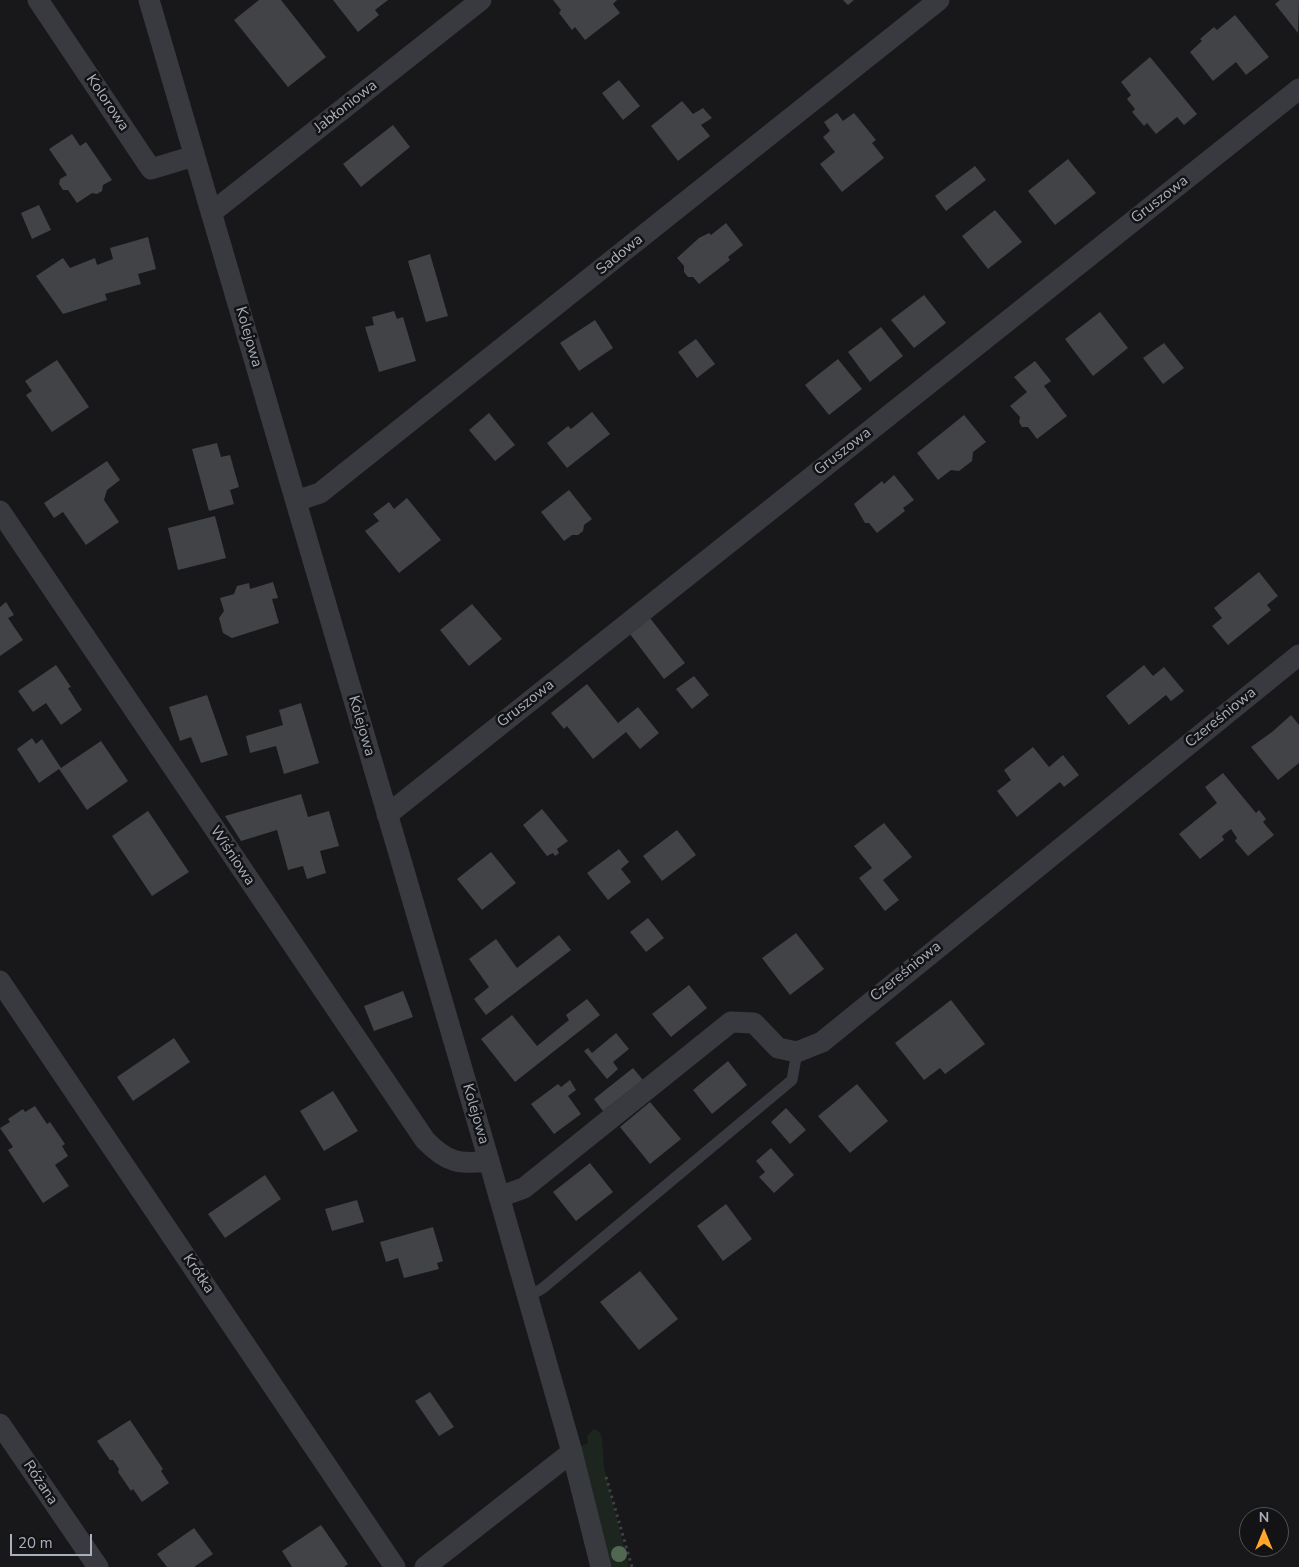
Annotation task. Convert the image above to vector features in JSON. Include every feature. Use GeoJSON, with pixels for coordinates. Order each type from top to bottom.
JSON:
{"type":"FeatureCollection","features":[{"type":"Feature","properties":{"kind":"street","name":"Kolorowa"},"geometry":{"type":"LineString","coordinates":[[38,0],[151,169],[194,156]]}},
{"type":"Feature","properties":{"kind":"street","name":"Kolejowa"},"geometry":{"type":"LineString","coordinates":[[148,0],[489,1161],[572,1452],[601,1567]]}},
{"type":"Feature","properties":{"kind":"street","name":"Jabłoniowa"},"geometry":{"type":"LineString","coordinates":[[211,213],[481,0]]}},
{"type":"Feature","properties":{"kind":"street","name":"Sadowa"},"geometry":{"type":"LineString","coordinates":[[296,501],[320,493],[328,487],[939,0]]}},
{"type":"Feature","properties":{"kind":"street","name":"Gruszowa"},"geometry":{"type":"LineString","coordinates":[[387,815],[1299,89]]}},
{"type":"Feature","properties":{"kind":"street","name":"Wiśniowa"},"geometry":{"type":"LineString","coordinates":[[0,511],[425,1140],[442,1156],[460,1162],[475,1163],[489,1161]]}},
{"type":"Feature","properties":{"kind":"street","name":"Czereśniowa"},"geometry":{"type":"LineString","coordinates":[[797,1052],[822,1042],[1299,656]]}},
{"type":"Feature","properties":{"kind":"street","name":"Krótka"},"geometry":{"type":"LineString","coordinates":[[0,981],[395,1567]]}},
{"type":"Feature","properties":{"kind":"street"},"geometry":{"type":"LineString","coordinates":[[499,1197],[524,1188],[731,1022],[754,1023],[778,1048],[797,1052]]}},
{"type":"Feature","properties":{"kind":"street","name":"Różana"},"geometry":{"type":"LineString","coordinates":[[0,1424],[98,1567]]}},
{"type":"Feature","properties":{"kind":"street"},"geometry":{"type":"LineString","coordinates":[[425,1567],[572,1452]]}},
{"type":"Feature","properties":{"kind":"lane"},"geometry":{"type":"LineString","coordinates":[[528,1297],[543,1288],[792,1080],[797,1052]]}},
{"type":"Feature","properties":{"kind":"shaded area"},"geometry":{"type":"Polygon","coordinates":[[[594,1429],[600,1432],[602,1438],[604,1468],[629,1567],[612,1567],[581,1446],[588,1443],[587,1436],[594,1429]]]}},
{"type":"Feature","properties":{"kind":"building"},"geometry":{"type":"Polygon","coordinates":[[[259,0],[281,0],[326,57],[288,87],[234,20],[259,0]]]}},
{"type":"Feature","properties":{"kind":"building"},"geometry":{"type":"Polygon","coordinates":[[[333,0],[388,0],[375,10],[379,15],[358,32],[333,0]]]}},
{"type":"Feature","properties":{"kind":"building"},"geometry":{"type":"Polygon","coordinates":[[[553,0],[617,0],[613,4],[620,13],[585,40],[575,27],[572,30],[559,13],[561,10],[553,0]]]}},
{"type":"Feature","properties":{"kind":"building"},"geometry":{"type":"Polygon","coordinates":[[[843,0],[854,0],[848,5],[843,0]]]}},
{"type":"Feature","properties":{"kind":"building"},"geometry":{"type":"Polygon","coordinates":[[[1280,0],[1299,0],[1298,33],[1275,4],[1280,0]]]}},
{"type":"Feature","properties":{"kind":"building"},"geometry":{"type":"Polygon","coordinates":[[[1235,15],[1269,57],[1246,75],[1236,62],[1213,81],[1190,52],[1202,41],[1200,39],[1214,27],[1217,30],[1235,15]]]}},
{"type":"Feature","properties":{"kind":"building"},"geometry":{"type":"Polygon","coordinates":[[[1150,57],[1197,114],[1184,125],[1177,117],[1156,134],[1147,123],[1144,126],[1132,112],[1135,109],[1127,99],[1131,95],[1121,82],[1150,57]]]}},
{"type":"Feature","properties":{"kind":"building"},"geometry":{"type":"Polygon","coordinates":[[[619,80],[640,106],[623,120],[602,93],[619,80]]]}},
{"type":"Feature","properties":{"kind":"building"},"geometry":{"type":"Polygon","coordinates":[[[682,101],[693,114],[703,108],[712,118],[701,125],[710,136],[678,161],[651,126],[682,101]]]}},
{"type":"Feature","properties":{"kind":"building"},"geometry":{"type":"Polygon","coordinates":[[[837,113],[843,121],[854,113],[876,140],[872,143],[884,158],[842,192],[820,164],[835,152],[823,137],[830,131],[824,122],[837,113]]]}},
{"type":"Feature","properties":{"kind":"building"},"geometry":{"type":"Polygon","coordinates":[[[393,125],[410,147],[361,187],[343,164],[393,125]]]}},
{"type":"Feature","properties":{"kind":"building"},"geometry":{"type":"Polygon","coordinates":[[[72,134],[80,146],[86,142],[112,180],[103,185],[102,191],[97,194],[92,193],[77,203],[68,190],[63,190],[59,184],[60,179],[67,175],[49,149],[72,134]]]}},
{"type":"Feature","properties":{"kind":"building"},"geometry":{"type":"Polygon","coordinates":[[[1068,159],[1096,193],[1055,225],[1028,191],[1068,159]]]}},
{"type":"Feature","properties":{"kind":"building"},"geometry":{"type":"Polygon","coordinates":[[[975,166],[986,180],[946,211],[935,196],[975,166]]]}},
{"type":"Feature","properties":{"kind":"building"},"geometry":{"type":"Polygon","coordinates":[[[39,205],[51,230],[32,239],[21,213],[39,205]]]}},
{"type":"Feature","properties":{"kind":"building"},"geometry":{"type":"Polygon","coordinates":[[[995,210],[1022,242],[988,269],[962,236],[995,210]]]}},
{"type":"Feature","properties":{"kind":"building"},"geometry":{"type":"Polygon","coordinates":[[[726,223],[743,245],[728,257],[730,260],[699,284],[693,277],[688,277],[684,272],[684,266],[677,258],[699,238],[709,233],[711,235],[726,223]]]}},
{"type":"Feature","properties":{"kind":"building"},"geometry":{"type":"Polygon","coordinates":[[[148,237],[156,269],[138,274],[141,284],[105,294],[107,300],[63,314],[36,276],[63,258],[70,268],[95,258],[97,265],[113,259],[110,248],[148,237]]]}},
{"type":"Feature","properties":{"kind":"building"},"geometry":{"type":"Polygon","coordinates":[[[430,254],[448,316],[426,322],[408,261],[430,254]]]}},
{"type":"Feature","properties":{"kind":"building"},"geometry":{"type":"Polygon","coordinates":[[[924,295],[946,323],[914,348],[891,320],[924,295]]]}},
{"type":"Feature","properties":{"kind":"building"},"geometry":{"type":"Polygon","coordinates":[[[394,311],[397,319],[403,317],[416,361],[379,372],[365,327],[374,325],[372,317],[394,311]]]}},
{"type":"Feature","properties":{"kind":"building"},"geometry":{"type":"Polygon","coordinates":[[[1100,312],[1128,348],[1093,376],[1065,339],[1100,312]]]}},
{"type":"Feature","properties":{"kind":"building"},"geometry":{"type":"Polygon","coordinates":[[[595,320],[613,348],[579,371],[560,343],[595,320]]]}},
{"type":"Feature","properties":{"kind":"building"},"geometry":{"type":"Polygon","coordinates":[[[881,327],[903,356],[870,382],[848,352],[881,327]]]}},
{"type":"Feature","properties":{"kind":"building"},"geometry":{"type":"Polygon","coordinates":[[[696,339],[715,364],[697,378],[678,352],[696,339]]]}},
{"type":"Feature","properties":{"kind":"building"},"geometry":{"type":"Polygon","coordinates":[[[1164,343],[1184,368],[1163,384],[1143,358],[1164,343]]]}},
{"type":"Feature","properties":{"kind":"building"},"geometry":{"type":"Polygon","coordinates":[[[838,359],[862,389],[829,415],[805,385],[838,359]]]}},
{"type":"Feature","properties":{"kind":"building"},"geometry":{"type":"Polygon","coordinates":[[[57,360],[89,407],[52,432],[26,395],[32,391],[25,381],[57,360]]]}},
{"type":"Feature","properties":{"kind":"building"},"geometry":{"type":"Polygon","coordinates":[[[1035,361],[1051,381],[1044,386],[1067,416],[1037,439],[1028,427],[1022,427],[1019,422],[1020,417],[1010,406],[1027,392],[1014,377],[1035,361]]]}},
{"type":"Feature","properties":{"kind":"building"},"geometry":{"type":"Polygon","coordinates":[[[592,412],[610,434],[567,468],[547,443],[568,426],[571,429],[592,412]]]}},
{"type":"Feature","properties":{"kind":"building"},"geometry":{"type":"Polygon","coordinates":[[[489,413],[515,445],[495,461],[469,430],[489,413]]]}},
{"type":"Feature","properties":{"kind":"building"},"geometry":{"type":"Polygon","coordinates":[[[964,415],[986,442],[973,452],[972,461],[959,471],[951,470],[938,480],[917,453],[964,415]]]}},
{"type":"Feature","properties":{"kind":"building"},"geometry":{"type":"Polygon","coordinates":[[[217,443],[221,457],[230,455],[239,487],[230,490],[234,504],[209,511],[192,449],[217,443]]]}},
{"type":"Feature","properties":{"kind":"building"},"geometry":{"type":"Polygon","coordinates":[[[107,461],[120,480],[107,490],[104,500],[119,522],[86,545],[63,512],[54,518],[44,503],[107,461]]]}},
{"type":"Feature","properties":{"kind":"building"},"geometry":{"type":"Polygon","coordinates":[[[894,475],[914,500],[903,508],[905,511],[877,533],[869,523],[865,523],[854,504],[882,481],[884,484],[894,475]]]}},
{"type":"Feature","properties":{"kind":"building"},"geometry":{"type":"Polygon","coordinates":[[[569,490],[592,519],[584,525],[583,531],[578,535],[572,535],[564,541],[541,512],[569,490]]]}},
{"type":"Feature","properties":{"kind":"building"},"geometry":{"type":"Polygon","coordinates":[[[407,498],[441,540],[399,573],[365,531],[379,521],[373,514],[389,502],[394,509],[407,498]]]}},
{"type":"Feature","properties":{"kind":"building"},"geometry":{"type":"Polygon","coordinates":[[[215,516],[226,558],[178,570],[168,528],[215,516]]]}},
{"type":"Feature","properties":{"kind":"building"},"geometry":{"type":"Polygon","coordinates":[[[1259,572],[1278,596],[1267,605],[1271,610],[1228,645],[1212,626],[1222,618],[1214,608],[1259,572]]]}},
{"type":"Feature","properties":{"kind":"building"},"geometry":{"type":"Polygon","coordinates":[[[273,582],[278,598],[272,599],[279,623],[232,638],[223,633],[219,618],[224,611],[220,598],[234,594],[237,586],[249,583],[250,589],[273,582]]]}},
{"type":"Feature","properties":{"kind":"building"},"geometry":{"type":"Polygon","coordinates":[[[6,602],[14,615],[8,618],[23,640],[0,656],[0,607],[6,602]]]}},
{"type":"Feature","properties":{"kind":"building"},"geometry":{"type":"Polygon","coordinates":[[[472,604],[502,639],[469,666],[440,630],[472,604]]]}},
{"type":"Feature","properties":{"kind":"building"},"geometry":{"type":"Polygon","coordinates":[[[650,618],[685,663],[664,679],[630,634],[650,618]]]}},
{"type":"Feature","properties":{"kind":"building"},"geometry":{"type":"Polygon","coordinates":[[[56,665],[71,687],[68,688],[82,710],[61,725],[46,703],[33,712],[18,691],[56,665]]]}},
{"type":"Feature","properties":{"kind":"building"},"geometry":{"type":"Polygon","coordinates":[[[1144,665],[1153,676],[1164,667],[1184,691],[1171,701],[1166,695],[1129,725],[1106,696],[1144,665]]]}},
{"type":"Feature","properties":{"kind":"building"},"geometry":{"type":"Polygon","coordinates":[[[694,676],[709,695],[692,709],[676,689],[694,676]]]}},
{"type":"Feature","properties":{"kind":"building"},"geometry":{"type":"Polygon","coordinates":[[[587,684],[618,723],[638,707],[659,733],[640,749],[626,732],[593,759],[567,726],[564,729],[551,713],[587,684]]]}},
{"type":"Feature","properties":{"kind":"building"},"geometry":{"type":"Polygon","coordinates":[[[207,695],[228,755],[201,763],[191,737],[180,741],[169,707],[207,695]]]}},
{"type":"Feature","properties":{"kind":"building"},"geometry":{"type":"Polygon","coordinates":[[[301,703],[319,763],[284,774],[276,746],[250,753],[246,736],[283,725],[279,710],[301,703]]]}},
{"type":"Feature","properties":{"kind":"building"},"geometry":{"type":"Polygon","coordinates":[[[1291,715],[1299,725],[1299,763],[1278,780],[1251,747],[1291,715]]]}},
{"type":"Feature","properties":{"kind":"building"},"geometry":{"type":"Polygon","coordinates":[[[32,738],[36,744],[42,739],[61,768],[101,741],[128,781],[87,810],[59,769],[39,783],[17,749],[32,738]]]}},
{"type":"Feature","properties":{"kind":"building"},"geometry":{"type":"Polygon","coordinates":[[[1033,747],[1049,767],[1063,755],[1079,775],[1064,787],[1060,782],[1017,817],[997,791],[1011,780],[1004,770],[1033,747]]]}},
{"type":"Feature","properties":{"kind":"building"},"geometry":{"type":"Polygon","coordinates":[[[1223,773],[1256,813],[1259,810],[1266,819],[1263,822],[1274,835],[1248,856],[1235,841],[1237,838],[1231,829],[1222,836],[1224,840],[1200,859],[1179,834],[1217,803],[1205,787],[1223,773]]]}},
{"type":"Feature","properties":{"kind":"building"},"geometry":{"type":"Polygon","coordinates":[[[301,794],[308,817],[329,811],[339,846],[320,851],[326,873],[307,879],[303,866],[288,870],[277,830],[241,841],[225,816],[301,794]]]}},
{"type":"Feature","properties":{"kind":"building"},"geometry":{"type":"Polygon","coordinates":[[[542,809],[568,841],[557,849],[559,853],[555,856],[553,853],[547,856],[523,825],[542,809]]]}},
{"type":"Feature","properties":{"kind":"building"},"geometry":{"type":"Polygon","coordinates":[[[148,811],[189,872],[152,896],[112,836],[148,811]]]}},
{"type":"Feature","properties":{"kind":"building"},"geometry":{"type":"Polygon","coordinates":[[[884,823],[912,857],[883,880],[899,900],[885,911],[859,878],[872,868],[854,846],[884,823]]]}},
{"type":"Feature","properties":{"kind":"building"},"geometry":{"type":"Polygon","coordinates":[[[677,830],[696,855],[662,881],[643,856],[677,830]]]}},
{"type":"Feature","properties":{"kind":"building"},"geometry":{"type":"Polygon","coordinates":[[[619,849],[629,862],[621,869],[631,882],[608,900],[587,873],[619,849]]]}},
{"type":"Feature","properties":{"kind":"building"},"geometry":{"type":"Polygon","coordinates":[[[491,852],[516,883],[482,910],[457,879],[491,852]]]}},
{"type":"Feature","properties":{"kind":"building"},"geometry":{"type":"Polygon","coordinates":[[[648,918],[664,938],[646,952],[630,932],[648,918]]]}},
{"type":"Feature","properties":{"kind":"building"},"geometry":{"type":"Polygon","coordinates":[[[796,933],[824,969],[790,995],[762,958],[796,933]]]}},
{"type":"Feature","properties":{"kind":"building"},"geometry":{"type":"Polygon","coordinates":[[[559,935],[571,950],[486,1015],[474,999],[489,987],[469,959],[496,939],[517,968],[559,935]]]}},
{"type":"Feature","properties":{"kind":"building"},"geometry":{"type":"Polygon","coordinates":[[[689,985],[707,1008],[671,1037],[652,1014],[689,985]]]}},
{"type":"Feature","properties":{"kind":"building"},"geometry":{"type":"Polygon","coordinates":[[[403,991],[413,1017],[374,1031],[364,1006],[403,991]]]}},
{"type":"Feature","properties":{"kind":"building"},"geometry":{"type":"Polygon","coordinates":[[[587,999],[600,1015],[515,1082],[481,1039],[512,1015],[537,1046],[569,1020],[566,1015],[587,999]]]}},
{"type":"Feature","properties":{"kind":"building"},"geometry":{"type":"Polygon","coordinates":[[[951,1000],[985,1044],[945,1074],[940,1068],[924,1080],[895,1043],[951,1000]]]}},
{"type":"Feature","properties":{"kind":"building"},"geometry":{"type":"Polygon","coordinates":[[[616,1033],[629,1049],[613,1062],[618,1069],[607,1079],[584,1051],[588,1048],[592,1053],[616,1033]]]}},
{"type":"Feature","properties":{"kind":"building"},"geometry":{"type":"Polygon","coordinates":[[[174,1038],[190,1062],[133,1101],[117,1077],[174,1038]]]}},
{"type":"Feature","properties":{"kind":"building"},"geometry":{"type":"Polygon","coordinates":[[[728,1061],[747,1085],[712,1114],[693,1090],[728,1061]]]}},
{"type":"Feature","properties":{"kind":"building"},"geometry":{"type":"Polygon","coordinates":[[[633,1068],[643,1080],[603,1111],[594,1099],[633,1068]]]}},
{"type":"Feature","properties":{"kind":"building"},"geometry":{"type":"Polygon","coordinates":[[[570,1080],[576,1090],[568,1096],[581,1114],[554,1134],[531,1104],[558,1084],[561,1087],[570,1080]]]}},
{"type":"Feature","properties":{"kind":"building"},"geometry":{"type":"Polygon","coordinates":[[[857,1084],[888,1121],[850,1153],[818,1116],[857,1084]]]}},
{"type":"Feature","properties":{"kind":"building"},"geometry":{"type":"Polygon","coordinates":[[[333,1091],[358,1131],[324,1151],[300,1111],[333,1091]]]}},
{"type":"Feature","properties":{"kind":"building"},"geometry":{"type":"Polygon","coordinates":[[[650,1102],[681,1139],[650,1164],[620,1127],[650,1102]]]}},
{"type":"Feature","properties":{"kind":"building"},"geometry":{"type":"Polygon","coordinates":[[[35,1106],[47,1124],[50,1122],[65,1144],[62,1146],[68,1156],[55,1165],[69,1186],[43,1203],[8,1150],[13,1147],[0,1128],[10,1122],[8,1119],[23,1109],[25,1112],[35,1106]]]}},
{"type":"Feature","properties":{"kind":"building"},"geometry":{"type":"Polygon","coordinates":[[[786,1108],[806,1130],[790,1144],[771,1122],[786,1108]]]}},
{"type":"Feature","properties":{"kind":"building"},"geometry":{"type":"Polygon","coordinates":[[[771,1148],[794,1175],[774,1193],[759,1177],[765,1172],[756,1161],[771,1148]]]}},
{"type":"Feature","properties":{"kind":"building"},"geometry":{"type":"Polygon","coordinates":[[[590,1163],[613,1192],[576,1221],[553,1192],[590,1163]]]}},
{"type":"Feature","properties":{"kind":"building"},"geometry":{"type":"Polygon","coordinates":[[[265,1175],[281,1199],[225,1238],[208,1214],[265,1175]]]}},
{"type":"Feature","properties":{"kind":"building"},"geometry":{"type":"Polygon","coordinates":[[[357,1200],[364,1222],[332,1231],[325,1209],[357,1200]]]}},
{"type":"Feature","properties":{"kind":"building"},"geometry":{"type":"Polygon","coordinates":[[[726,1204],[752,1239],[723,1261],[697,1226],[726,1204]]]}},
{"type":"Feature","properties":{"kind":"building"},"geometry":{"type":"Polygon","coordinates":[[[433,1227],[443,1261],[437,1263],[439,1269],[404,1278],[398,1258],[386,1262],[380,1242],[433,1227]]]}},
{"type":"Feature","properties":{"kind":"building"},"geometry":{"type":"Polygon","coordinates":[[[640,1271],[678,1319],[639,1350],[600,1302],[640,1271]]]}},
{"type":"Feature","properties":{"kind":"building"},"geometry":{"type":"Polygon","coordinates":[[[430,1392],[454,1427],[439,1436],[415,1401],[430,1392]]]}},
{"type":"Feature","properties":{"kind":"building"},"geometry":{"type":"Polygon","coordinates":[[[130,1420],[163,1469],[161,1471],[169,1483],[142,1502],[133,1489],[131,1491],[118,1472],[119,1469],[113,1460],[110,1460],[97,1441],[130,1420]]]}},
{"type":"Feature","properties":{"kind":"building"},"geometry":{"type":"Polygon","coordinates":[[[321,1525],[348,1564],[344,1567],[292,1567],[282,1551],[321,1525]]]}},
{"type":"Feature","properties":{"kind":"building"},"geometry":{"type":"Polygon","coordinates":[[[194,1528],[213,1554],[194,1567],[167,1567],[157,1554],[194,1528]]]}}]}
